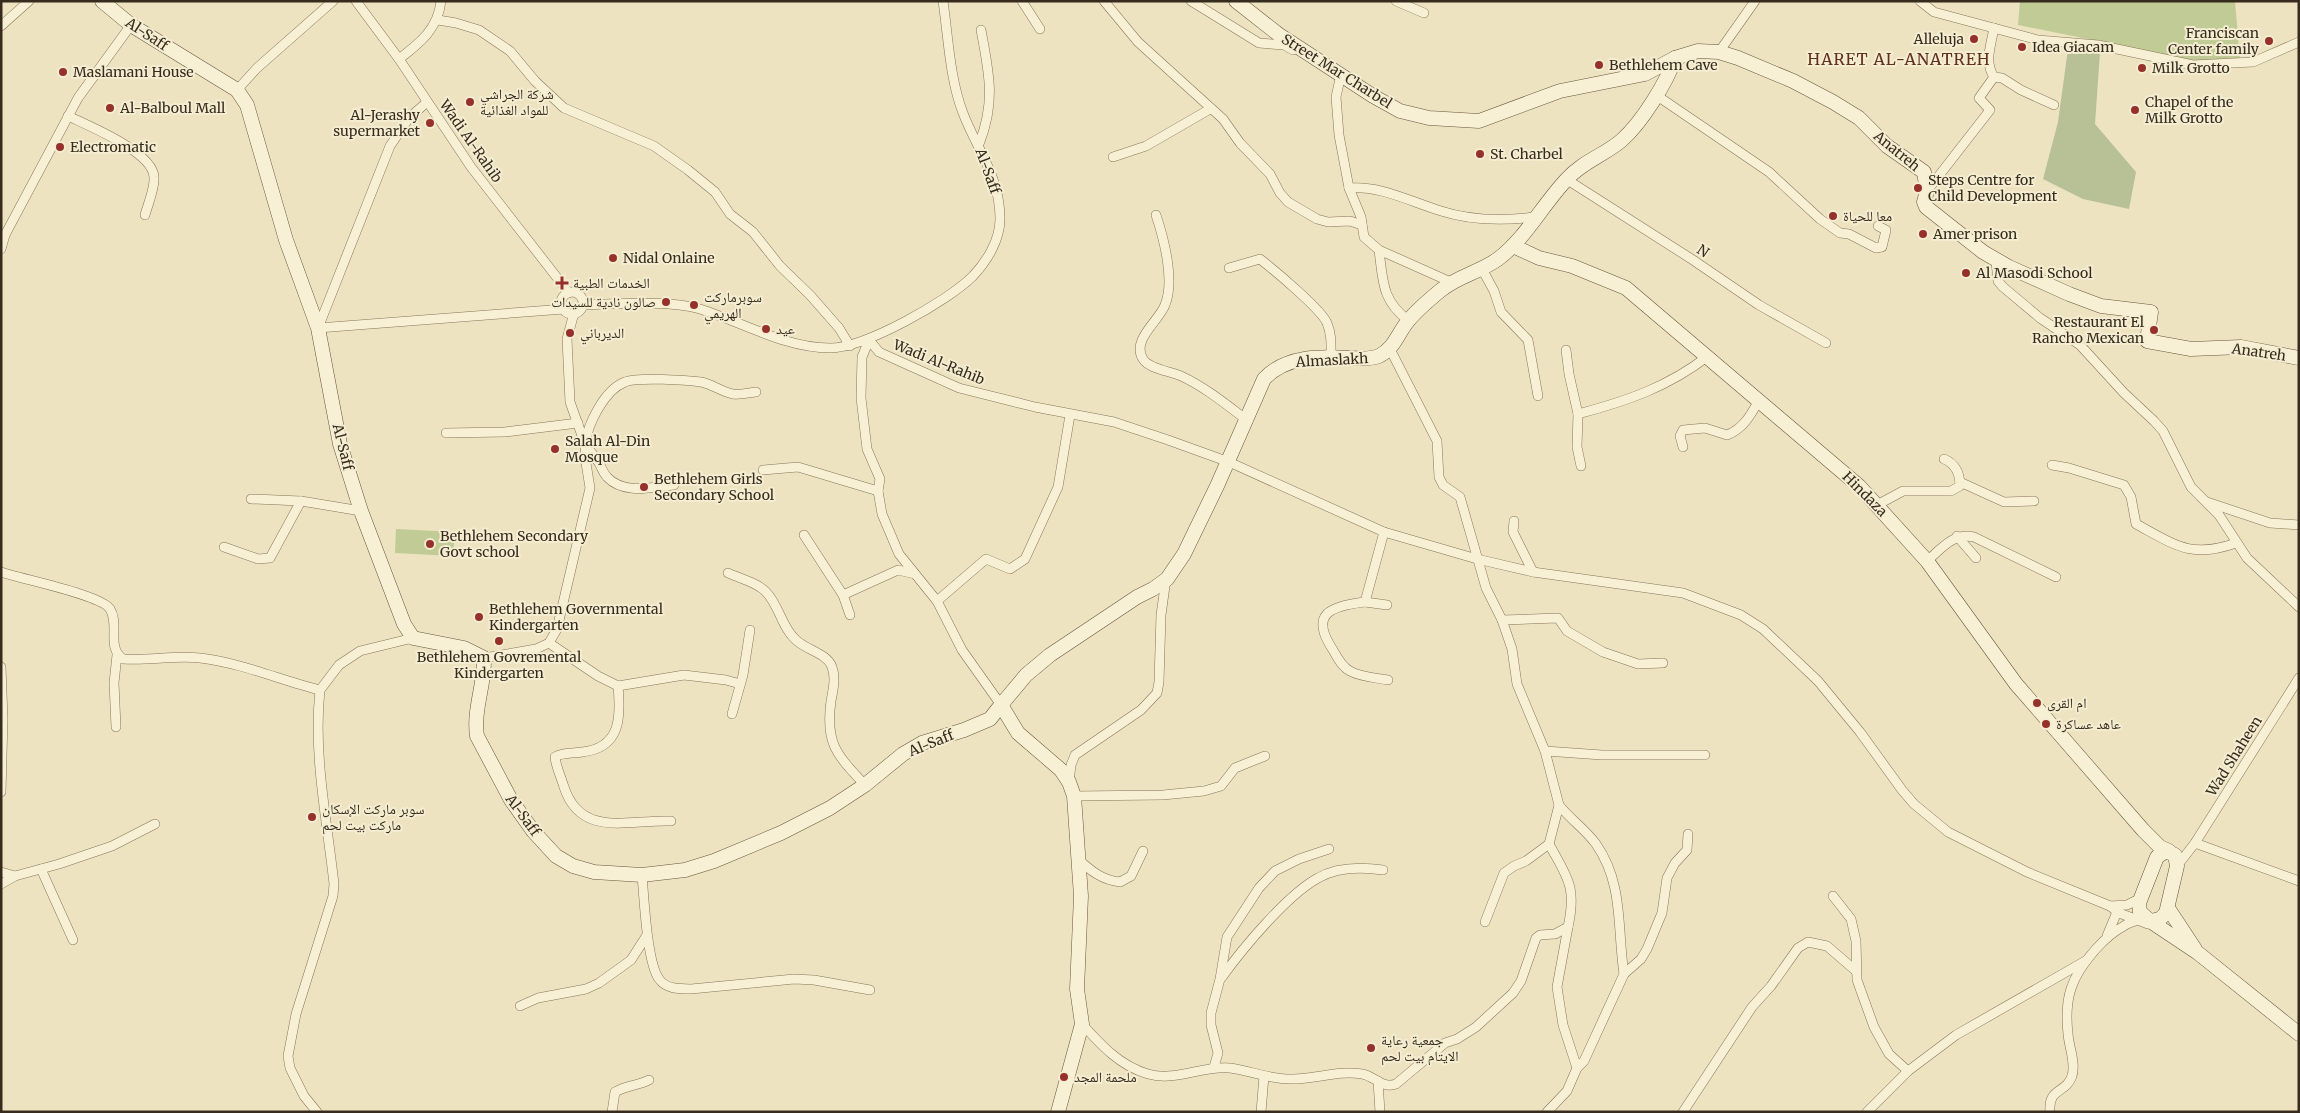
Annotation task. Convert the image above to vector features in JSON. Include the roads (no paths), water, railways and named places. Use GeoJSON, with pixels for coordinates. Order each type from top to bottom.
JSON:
{"type":"FeatureCollection","features":[{"type":"Feature","properties":{"kind":"street"},"geometry":{"type":"LineString","coordinates":[[1,26],[29,1]]}},
{"type":"Feature","properties":{"kind":"street","name":"Al-Saff"},"geometry":{"type":"LineString","coordinates":[[102,1],[131,25],[237,90],[247,106],[286,240],[318,328],[340,444],[360,511],[404,624],[413,638]]}},
{"type":"Feature","properties":{"kind":"street"},"geometry":{"type":"LineString","coordinates":[[237,90],[257,68],[333,1]]}},
{"type":"Feature","properties":{"kind":"street","name":"Wadi Al-Rahib"},"geometry":{"type":"LineString","coordinates":[[356,1],[471,167],[569,293],[580,294],[583,304]]}},
{"type":"Feature","properties":{"kind":"street"},"geometry":{"type":"LineString","coordinates":[[398,59],[422,41],[438,20],[441,1]]}},
{"type":"Feature","properties":{"kind":"street","name":"Al-Saff"},"geometry":{"type":"LineString","coordinates":[[869,340],[948,295],[972,277],[984,262],[996,239],[999,211],[997,192],[986,157],[963,112],[956,85],[943,1]]}},
{"type":"Feature","properties":{"kind":"street"},"geometry":{"type":"LineString","coordinates":[[1022,1],[1040,29]]}},
{"type":"Feature","properties":{"kind":"street"},"geometry":{"type":"LineString","coordinates":[[1104,1],[1138,42],[1223,119],[1240,143],[1270,174],[1280,193],[1288,202],[1316,219],[1328,222],[1350,221],[1362,225]]}},
{"type":"Feature","properties":{"kind":"street"},"geometry":{"type":"LineString","coordinates":[[1191,1],[1259,43],[1284,45],[1309,59],[1318,59]]}},
{"type":"Feature","properties":{"kind":"street","name":"Street Mar Charbel"},"geometry":{"type":"LineString","coordinates":[[1236,1],[1278,34],[1373,96],[1400,111],[1429,118],[1479,121],[1560,91],[1646,74],[1676,58]]}},
{"type":"Feature","properties":{"kind":"street"},"geometry":{"type":"LineString","coordinates":[[1396,1],[1424,13]]}},
{"type":"Feature","properties":{"kind":"street"},"geometry":{"type":"LineString","coordinates":[[1719,52],[1755,1]]}},
{"type":"Feature","properties":{"kind":"street"},"geometry":{"type":"LineString","coordinates":[[1920,1],[1934,12],[2038,40],[2098,44],[2193,64],[2253,62],[2299,42]]}},
{"type":"Feature","properties":{"kind":"street"},"geometry":{"type":"LineString","coordinates":[[438,20],[479,30],[510,51],[534,81],[564,108],[654,146],[688,170],[715,192],[730,214],[754,232],[780,266],[810,295],[839,328],[850,346]]}},
{"type":"Feature","properties":{"kind":"street"},"geometry":{"type":"LineString","coordinates":[[1,249],[5,235],[78,98],[131,25]]}},
{"type":"Feature","properties":{"kind":"street"},"geometry":{"type":"LineString","coordinates":[[1994,28],[1988,61],[1994,77]]}},
{"type":"Feature","properties":{"kind":"street"},"geometry":{"type":"LineString","coordinates":[[979,144],[986,126],[990,105],[988,66],[982,30]]}},
{"type":"Feature","properties":{"kind":"street","name":"Anatreh"},"geometry":{"type":"LineString","coordinates":[[1676,58],[1698,51],[1719,52],[1738,58],[1793,81],[1859,118],[1887,146],[1924,172],[1928,191],[1924,202],[1926,207],[1996,261],[2069,294],[2101,306],[2151,312],[2147,341],[2191,349],[2241,347],[2299,358]]}},
{"type":"Feature","properties":{"kind":"street"},"geometry":{"type":"LineString","coordinates":[[1624,974],[1621,919],[1612,876],[1596,845],[1559,805],[1545,751],[1517,684],[1512,649],[1502,620],[1486,588],[1460,497],[1443,485],[1439,477],[1437,441],[1390,349],[1408,321],[1442,289],[1482,269],[1513,246],[1566,179],[1591,158],[1622,140],[1669,78],[1676,58]]}},
{"type":"Feature","properties":{"kind":"street"},"geometry":{"type":"LineString","coordinates":[[1341,74],[1336,97],[1337,116],[1349,188],[1362,225],[1364,237],[1380,250],[1453,283]]}},
{"type":"Feature","properties":{"kind":"street"},"geometry":{"type":"LineString","coordinates":[[1994,77],[2002,78],[2021,90],[2054,105]]}},
{"type":"Feature","properties":{"kind":"street"},"geometry":{"type":"LineString","coordinates":[[1928,191],[1990,110],[1979,98],[1994,77]]}},
{"type":"Feature","properties":{"kind":"street"},"geometry":{"type":"LineString","coordinates":[[1656,95],[1769,172],[1820,219],[1840,232],[1849,234],[1876,248],[1882,247],[1886,230],[1878,226]]}},
{"type":"Feature","properties":{"kind":"street"},"geometry":{"type":"LineString","coordinates":[[427,102],[414,112],[390,146],[318,328],[564,309],[574,314]]}},
{"type":"Feature","properties":{"kind":"street"},"geometry":{"type":"LineString","coordinates":[[1113,157],[1146,146],[1210,109]]}},
{"type":"Feature","properties":{"kind":"street"},"geometry":{"type":"LineString","coordinates":[[68,116],[132,150],[152,167],[154,178],[145,215]]}},
{"type":"Feature","properties":{"kind":"street","name":"N"},"geometry":{"type":"LineString","coordinates":[[1566,179],[1693,260],[1759,305],[1826,343]]}},
{"type":"Feature","properties":{"kind":"street"},"geometry":{"type":"LineString","coordinates":[[1349,188],[1368,187],[1442,211],[1473,218],[1510,220],[1535,218]]}},
{"type":"Feature","properties":{"kind":"street"},"geometry":{"type":"LineString","coordinates":[[1156,215],[1168,267],[1170,288],[1164,308],[1143,338],[1140,346],[1143,359],[1148,364],[1190,381],[1248,421]]}},
{"type":"Feature","properties":{"kind":"street","name":"Hindaza"},"geometry":{"type":"LineString","coordinates":[[1513,246],[1539,258],[1579,269],[1626,288],[1859,486],[1927,561],[2016,684],[2143,830],[2160,847],[2169,852]]}},
{"type":"Feature","properties":{"kind":"street"},"geometry":{"type":"LineString","coordinates":[[1380,250],[1391,306],[1408,321]]}},
{"type":"Feature","properties":{"kind":"street"},"geometry":{"type":"LineString","coordinates":[[1229,268],[1260,259],[1298,291],[1327,322],[1332,337],[1331,358]]}},
{"type":"Feature","properties":{"kind":"street"},"geometry":{"type":"LineString","coordinates":[[1996,261],[1998,282],[2003,288],[2040,318],[2080,345],[2163,431],[2186,480],[2219,516],[2247,558],[2299,607]]}},
{"type":"Feature","properties":{"kind":"street"},"geometry":{"type":"LineString","coordinates":[[1482,269],[1494,291],[1501,312],[1528,340],[1538,396]]}},
{"type":"Feature","properties":{"kind":"street"},"geometry":{"type":"LineString","coordinates":[[564,309],[562,300],[569,293]]}},
{"type":"Feature","properties":{"kind":"street"},"geometry":{"type":"LineString","coordinates":[[674,484],[645,488],[626,488],[615,484],[606,476],[586,444],[570,402],[567,362],[567,339],[574,314],[580,310],[583,304],[676,305],[699,309],[792,342],[830,348],[850,346],[869,340]]}},
{"type":"Feature","properties":{"kind":"street"},"geometry":{"type":"LineString","coordinates":[[869,340],[862,357],[861,398],[867,449],[880,479],[878,491],[882,514],[899,554],[937,600],[962,650],[1001,705],[1018,733],[1061,770],[1069,782],[1074,796],[1081,925],[1077,989],[1082,1024],[1058,1112]]}},
{"type":"Feature","properties":{"kind":"street","name":"Wadi Al-Rahib"},"geometry":{"type":"LineString","coordinates":[[869,340],[879,352],[959,388],[1070,415],[1114,422],[1229,462],[1384,532],[1477,559],[1533,572],[1683,594],[1741,615],[1763,629],[1818,681],[1860,732],[1902,790],[1930,818],[1948,832],[2012,864],[2150,923]]}},
{"type":"Feature","properties":{"kind":"street","name":"Almaslakh"},"geometry":{"type":"LineString","coordinates":[[1001,705],[1026,675],[1050,654],[1166,579],[1184,554],[1248,421],[1264,379],[1272,370],[1295,360],[1376,357],[1390,349]]}},
{"type":"Feature","properties":{"kind":"street"},"geometry":{"type":"LineString","coordinates":[[1566,350],[1568,374],[1578,414],[1578,446],[1581,466]]}},
{"type":"Feature","properties":{"kind":"street"},"geometry":{"type":"LineString","coordinates":[[1578,414],[1630,400],[1684,374],[1708,356]]}},
{"type":"Feature","properties":{"kind":"street"},"geometry":{"type":"LineString","coordinates":[[317,1112],[304,1096],[290,1068],[288,1056],[296,1014],[334,896],[320,768],[318,707],[320,690],[339,665],[360,651],[413,638],[464,648],[484,658],[536,649],[549,643],[557,629],[590,488],[586,444],[592,418],[615,388],[625,382],[634,380],[701,382],[732,394],[756,392]]}},
{"type":"Feature","properties":{"kind":"street"},"geometry":{"type":"LineString","coordinates":[[1683,447],[1680,436],[1683,430],[1705,428],[1727,435],[1736,432],[1749,417],[1759,400]]}},
{"type":"Feature","properties":{"kind":"street"},"geometry":{"type":"LineString","coordinates":[[937,600],[986,559],[1010,569],[1025,559],[1058,487],[1070,415]]}},
{"type":"Feature","properties":{"kind":"street"},"geometry":{"type":"LineString","coordinates":[[446,433],[505,432],[578,423]]}},
{"type":"Feature","properties":{"kind":"street"},"geometry":{"type":"LineString","coordinates":[[1877,505],[1903,491],[1951,491],[1960,486],[1957,469],[1950,461],[1944,459]]}},
{"type":"Feature","properties":{"kind":"street"},"geometry":{"type":"LineString","coordinates":[[2052,465],[2069,468],[2124,485],[2131,497],[2136,524],[2173,544],[2200,552],[2216,550],[2236,543]]}},
{"type":"Feature","properties":{"kind":"street"},"geometry":{"type":"LineString","coordinates":[[763,470],[798,466],[878,491]]}},
{"type":"Feature","properties":{"kind":"street"},"geometry":{"type":"LineString","coordinates":[[1960,482],[2004,502],[2034,501]]}},
{"type":"Feature","properties":{"kind":"street"},"geometry":{"type":"LineString","coordinates":[[250,499],[301,501],[360,511]]}},
{"type":"Feature","properties":{"kind":"street"},"geometry":{"type":"LineString","coordinates":[[224,548],[258,559],[270,558],[301,501]]}},
{"type":"Feature","properties":{"kind":"street"},"geometry":{"type":"LineString","coordinates":[[2207,502],[2270,523],[2299,525]]}},
{"type":"Feature","properties":{"kind":"street"},"geometry":{"type":"LineString","coordinates":[[1514,521],[1513,532],[1533,572]]}},
{"type":"Feature","properties":{"kind":"street"},"geometry":{"type":"LineString","coordinates":[[1365,602],[1384,532]]}},
{"type":"Feature","properties":{"kind":"street"},"geometry":{"type":"LineString","coordinates":[[1927,561],[1957,536],[1964,534],[1974,537],[2056,577]]}},
{"type":"Feature","properties":{"kind":"street"},"geometry":{"type":"LineString","coordinates":[[804,535],[843,594],[850,614]]}},
{"type":"Feature","properties":{"kind":"street"},"geometry":{"type":"LineString","coordinates":[[1957,536],[1976,558]]}},
{"type":"Feature","properties":{"kind":"street"},"geometry":{"type":"LineString","coordinates":[[898,570],[900,565],[899,554]]}},
{"type":"Feature","properties":{"kind":"street"},"geometry":{"type":"LineString","coordinates":[[843,594],[898,570],[917,576]]}},
{"type":"Feature","properties":{"kind":"street"},"geometry":{"type":"LineString","coordinates":[[1,572],[93,598],[109,607],[114,617],[114,648],[123,659],[198,658],[217,660],[320,690]]}},
{"type":"Feature","properties":{"kind":"street"},"geometry":{"type":"LineString","coordinates":[[728,574],[765,590],[796,640],[825,658],[831,665],[834,676],[828,721],[830,738],[835,749],[865,785]]}},
{"type":"Feature","properties":{"kind":"street"},"geometry":{"type":"LineString","coordinates":[[1069,782],[1070,765],[1075,755],[1142,710],[1157,693],[1159,682],[1160,615],[1166,579]]}},
{"type":"Feature","properties":{"kind":"street"},"geometry":{"type":"LineString","coordinates":[[1387,605],[1365,602],[1345,604],[1328,612],[1322,619],[1321,628],[1337,657],[1350,671],[1388,680]]}},
{"type":"Feature","properties":{"kind":"street"},"geometry":{"type":"LineString","coordinates":[[1502,620],[1558,618],[1567,631],[1603,652],[1638,664],[1663,663]]}},
{"type":"Feature","properties":{"kind":"street"},"geometry":{"type":"LineString","coordinates":[[732,714],[740,684],[750,630]]}},
{"type":"Feature","properties":{"kind":"street"},"geometry":{"type":"LineString","coordinates":[[549,643],[598,676],[618,686],[684,675],[726,680],[740,684]]}},
{"type":"Feature","properties":{"kind":"street"},"geometry":{"type":"LineString","coordinates":[[116,727],[114,683],[118,655]]}},
{"type":"Feature","properties":{"kind":"street","name":"Al-Saff"},"geometry":{"type":"LineString","coordinates":[[484,658],[484,672],[476,725],[477,736],[511,800],[533,831],[556,856],[564,861],[594,872],[642,875],[685,870],[738,852],[830,808],[865,785],[903,754],[922,743],[964,730],[990,718],[1001,705]]}},
{"type":"Feature","properties":{"kind":"street"},"geometry":{"type":"LineString","coordinates":[[1,667],[3,719],[1,792]]}},
{"type":"Feature","properties":{"kind":"street","name":"Wad Shaheen"},"geometry":{"type":"LineString","coordinates":[[2176,869],[2299,678]]}},
{"type":"Feature","properties":{"kind":"street"},"geometry":{"type":"LineString","coordinates":[[618,686],[618,716],[610,742],[590,751],[562,753],[555,757],[566,792],[572,804],[583,815],[596,821],[612,823],[652,820],[672,821]]}},
{"type":"Feature","properties":{"kind":"street"},"geometry":{"type":"LineString","coordinates":[[1545,751],[1602,755],[1705,756]]}},
{"type":"Feature","properties":{"kind":"street"},"geometry":{"type":"LineString","coordinates":[[1074,796],[1163,795],[1204,791],[1221,786],[1235,768],[1265,756]]}},
{"type":"Feature","properties":{"kind":"street"},"geometry":{"type":"LineString","coordinates":[[1485,922],[1504,873],[1526,861],[1548,844],[1559,805]]}},
{"type":"Feature","properties":{"kind":"street"},"geometry":{"type":"LineString","coordinates":[[1,884],[15,876],[112,846],[156,824]]}},
{"type":"Feature","properties":{"kind":"street","name":"Hindaza"},"geometry":{"type":"LineString","coordinates":[[2143,830],[2154,864]]}},
{"type":"Feature","properties":{"kind":"street"},"geometry":{"type":"LineString","coordinates":[[1546,1112],[1567,1091],[1577,1068],[1584,1061],[1624,974],[1641,959],[1646,950],[1662,913],[1667,878],[1675,863],[1687,850],[1688,834]]}},
{"type":"Feature","properties":{"kind":"street"},"geometry":{"type":"LineString","coordinates":[[1548,844],[1567,874],[1570,884],[1571,908],[1557,988],[1563,1025],[1577,1068]]}},
{"type":"Feature","properties":{"kind":"street"},"geometry":{"type":"LineString","coordinates":[[2299,881],[2193,845],[2159,854],[2141,898],[2140,912],[2150,923],[2198,953],[2299,1034]]}},
{"type":"Feature","properties":{"kind":"street"},"geometry":{"type":"LineString","coordinates":[[1214,1067],[1218,1053],[1211,1025],[1211,1013],[1220,979],[1227,937],[1259,888],[1275,871],[1299,859],[1329,849]]}},
{"type":"Feature","properties":{"kind":"street"},"geometry":{"type":"LineString","coordinates":[[1078,859],[1092,872],[1104,879],[1120,882],[1131,876],[1143,851]]}},
{"type":"Feature","properties":{"kind":"street"},"geometry":{"type":"LineString","coordinates":[[2050,1112],[2051,1097],[2055,1092],[2066,1086],[2072,1076],[2073,1064],[2067,1008],[2073,979],[2107,937],[2123,926],[2150,923],[2160,919],[2168,906],[2176,869],[2175,855],[2169,852]]}},
{"type":"Feature","properties":{"kind":"street"},"geometry":{"type":"LineString","coordinates":[[1220,979],[1269,920],[1318,878],[1342,870],[1367,868],[1382,870]]}},
{"type":"Feature","properties":{"kind":"street"},"geometry":{"type":"LineString","coordinates":[[41,869],[73,940]]}},
{"type":"Feature","properties":{"kind":"street"},"geometry":{"type":"LineString","coordinates":[[1,872],[15,876]]}},
{"type":"Feature","properties":{"kind":"street"},"geometry":{"type":"LineString","coordinates":[[642,875],[648,934],[658,978],[668,986],[678,989],[794,979],[814,980],[870,990]]}},
{"type":"Feature","properties":{"kind":"street"},"geometry":{"type":"LineString","coordinates":[[1832,896],[1851,919],[1856,941],[1857,980],[1880,1040],[1888,1054],[1908,1071]]}},
{"type":"Feature","properties":{"kind":"street"},"geometry":{"type":"LineString","coordinates":[[2107,937],[2115,919],[2115,908],[2141,898]]}},
{"type":"Feature","properties":{"kind":"street"},"geometry":{"type":"LineString","coordinates":[[2168,906],[2198,953]]}},
{"type":"Feature","properties":{"kind":"street"},"geometry":{"type":"LineString","coordinates":[[1082,1024],[1103,1048],[1130,1066],[1155,1076],[1180,1075],[1214,1067],[1294,1080],[1362,1074],[1390,1086],[1400,1081],[1445,1043],[1457,1039],[1499,1008],[1521,981],[1536,938],[1545,933],[1555,934],[1564,931],[1568,927]]}},
{"type":"Feature","properties":{"kind":"street"},"geometry":{"type":"LineString","coordinates":[[520,1006],[538,998],[586,989],[599,983],[631,960],[648,934]]}},
{"type":"Feature","properties":{"kind":"street"},"geometry":{"type":"LineString","coordinates":[[1683,1112],[1752,1007],[1771,986],[1798,948],[1808,942],[1827,946],[1856,970]]}},
{"type":"Feature","properties":{"kind":"street"},"geometry":{"type":"LineString","coordinates":[[1867,1112],[1908,1071],[1956,1035],[1992,1012],[2087,960]]}},
{"type":"Feature","properties":{"kind":"street"},"geometry":{"type":"LineString","coordinates":[[1262,1112],[1264,1076]]}},
{"type":"Feature","properties":{"kind":"street"},"geometry":{"type":"LineString","coordinates":[[612,1112],[615,1092],[626,1085],[638,1085],[649,1080]]}},
{"type":"Feature","properties":{"kind":"street"},"geometry":{"type":"LineString","coordinates":[[1378,1081],[1380,1112]]}},
{"type":"Feature","properties":{"kind":"place","name":"Alleluja"},"geometry":{"type":"Point","coordinates":[1974,39]}},
{"type":"Feature","properties":{"kind":"place","name":"Franciscan Center family"},"geometry":{"type":"Point","coordinates":[2269,41]}},
{"type":"Feature","properties":{"kind":"place","name":"Idea Giacam"},"geometry":{"type":"Point","coordinates":[2022,47]}},
{"type":"Feature","properties":{"kind":"place","name":"Bethlehem Cave"},"geometry":{"type":"Point","coordinates":[1599,65]}},
{"type":"Feature","properties":{"kind":"place","name":"Milk Grotto"},"geometry":{"type":"Point","coordinates":[2142,68]}},
{"type":"Feature","properties":{"kind":"place","name":"Maslamani House"},"geometry":{"type":"Point","coordinates":[63,72]}},
{"type":"Feature","properties":{"kind":"place","name":"شركة الجراشي للمواد الغذائية"},"geometry":{"type":"Point","coordinates":[470,102]}},
{"type":"Feature","properties":{"kind":"place","name":"Al-Balboul Mall"},"geometry":{"type":"Point","coordinates":[110,108]}},
{"type":"Feature","properties":{"kind":"place","name":"Chapel of the Milk Grotto"},"geometry":{"type":"Point","coordinates":[2135,110]}},
{"type":"Feature","properties":{"kind":"place","name":"Al-Jerashy supermarket"},"geometry":{"type":"Point","coordinates":[430,123]}},
{"type":"Feature","properties":{"kind":"place","name":"Electromatic"},"geometry":{"type":"Point","coordinates":[60,147]}},
{"type":"Feature","properties":{"kind":"place","name":"St. Charbel"},"geometry":{"type":"Point","coordinates":[1480,154]}},
{"type":"Feature","properties":{"kind":"place","name":"Steps Centre for Child Development"},"geometry":{"type":"Point","coordinates":[1918,188]}},
{"type":"Feature","properties":{"kind":"place","name":"معا للحياة"},"geometry":{"type":"Point","coordinates":[1833,216]}},
{"type":"Feature","properties":{"kind":"place","name":"Amer prison"},"geometry":{"type":"Point","coordinates":[1923,234]}},
{"type":"Feature","properties":{"kind":"place","name":"Nidal Onlaine"},"geometry":{"type":"Point","coordinates":[613,258]}},
{"type":"Feature","properties":{"kind":"place","name":"Al Masodi School"},"geometry":{"type":"Point","coordinates":[1966,273]}},
{"type":"Feature","properties":{"kind":"place","name":"الخدمات الطبية"},"geometry":{"type":"Point","coordinates":[562,283]}},
{"type":"Feature","properties":{"kind":"place","name":"صالون نادية للسيدات"},"geometry":{"type":"Point","coordinates":[666,302]}},
{"type":"Feature","properties":{"kind":"place","name":"سوبرماركت الهريمي"},"geometry":{"type":"Point","coordinates":[694,305]}},
{"type":"Feature","properties":{"kind":"place","name":"عيد"},"geometry":{"type":"Point","coordinates":[766,329]}},
{"type":"Feature","properties":{"kind":"place","name":"Restaurant El Rancho Mexican"},"geometry":{"type":"Point","coordinates":[2154,330]}},
{"type":"Feature","properties":{"kind":"place","name":"الديرباني"},"geometry":{"type":"Point","coordinates":[570,333]}},
{"type":"Feature","properties":{"kind":"place","name":"Salah Al-Din Mosque"},"geometry":{"type":"Point","coordinates":[555,449]}},
{"type":"Feature","properties":{"kind":"place","name":"Bethlehem Girls Secondary School"},"geometry":{"type":"Point","coordinates":[644,487]}},
{"type":"Feature","properties":{"kind":"place","name":"Bethlehem Secondary Govt school"},"geometry":{"type":"Point","coordinates":[430,544]}},
{"type":"Feature","properties":{"kind":"place","name":"Bethlehem Governmental Kindergarten"},"geometry":{"type":"Point","coordinates":[479,617]}},
{"type":"Feature","properties":{"kind":"place","name":"Bethlehem Govremental Kindergarten"},"geometry":{"type":"Point","coordinates":[499,641]}},
{"type":"Feature","properties":{"kind":"place","name":"ام القرى"},"geometry":{"type":"Point","coordinates":[2037,703]}},
{"type":"Feature","properties":{"kind":"place","name":"عاهد عساكرة"},"geometry":{"type":"Point","coordinates":[2046,724]}},
{"type":"Feature","properties":{"kind":"place","name":"سوبر ماركت الإسكان ماركت بيت لحم"},"geometry":{"type":"Point","coordinates":[312,817]}},
{"type":"Feature","properties":{"kind":"place","name":"جمعية رعاية الايتام بيت لحم"},"geometry":{"type":"Point","coordinates":[1371,1048]}},
{"type":"Feature","properties":{"kind":"place","name":"ملحمة المجد"},"geometry":{"type":"Point","coordinates":[1064,1077]}},
{"type":"Feature","properties":{"kind":"district","name":"HARET AL-ANATREH"},"geometry":{"type":"Point","coordinates":[1899,59]}}]}
